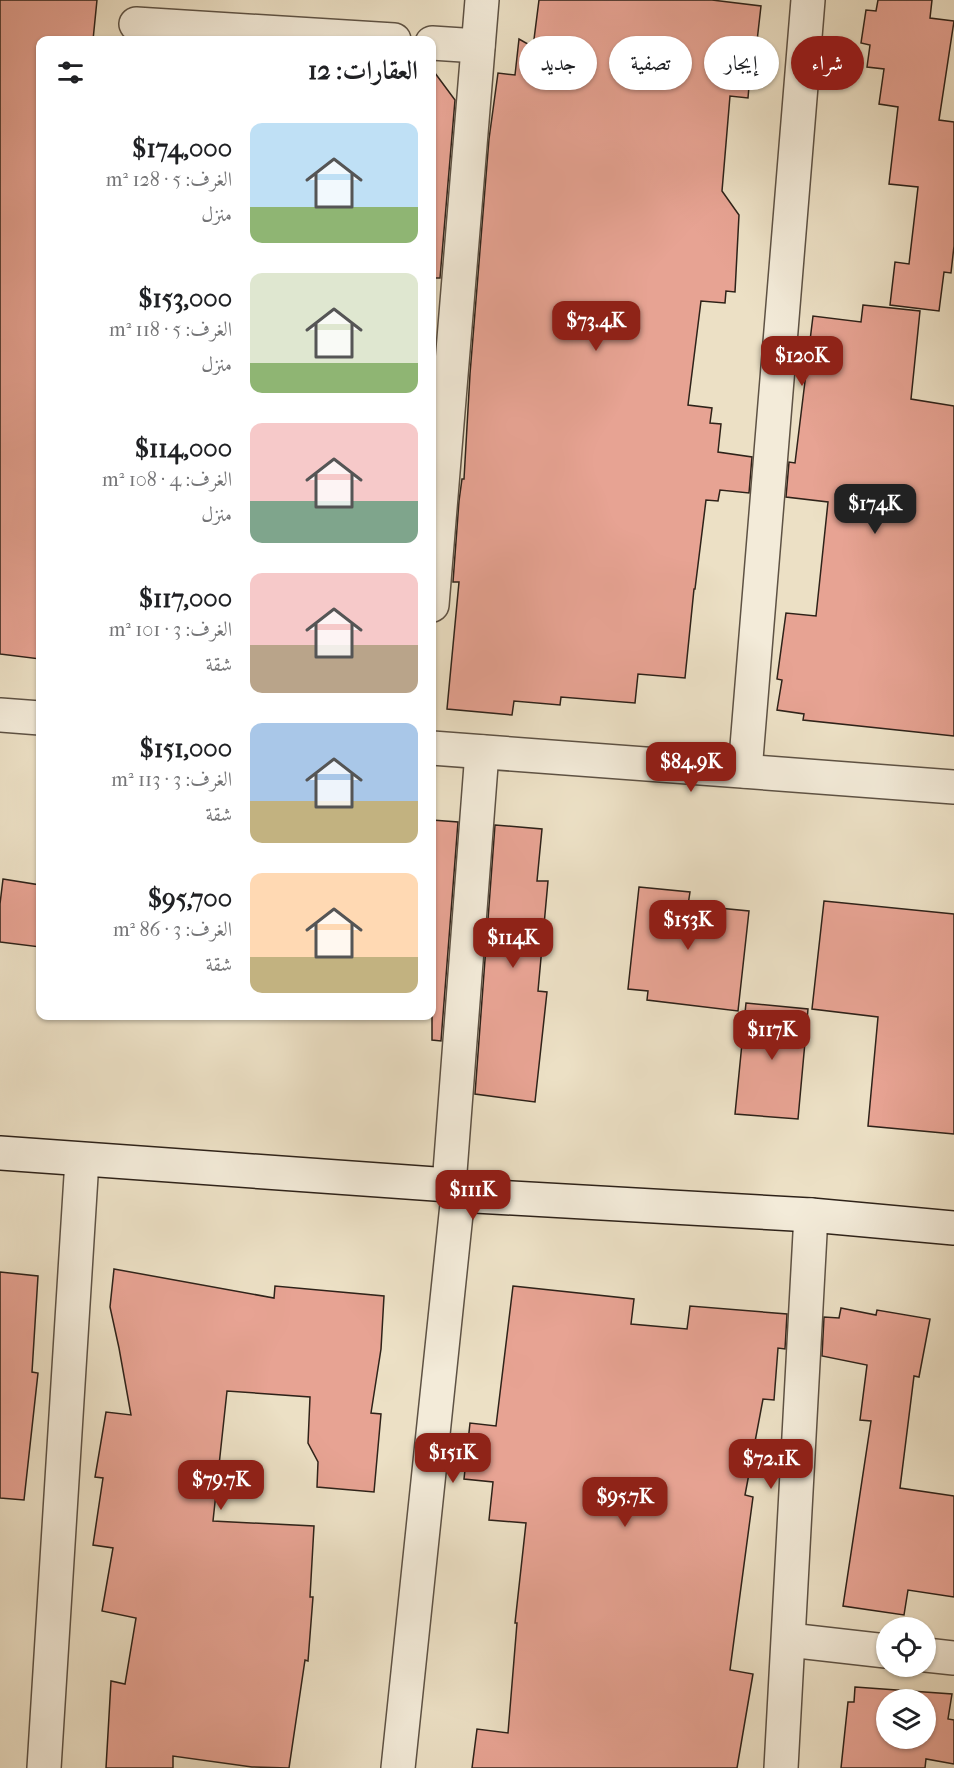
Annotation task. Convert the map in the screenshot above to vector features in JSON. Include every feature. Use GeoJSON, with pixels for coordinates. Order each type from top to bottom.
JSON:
{"type":"FeatureCollection","features":[{"type":"Feature","properties":{"kind":"street"},"geometry":{"type":"LineString","coordinates":[[436,556],[482,0]]}},
{"type":"Feature","properties":{"kind":"street"},"geometry":{"type":"LineString","coordinates":[[745,771],[808,0]]}},
{"type":"Feature","properties":{"kind":"street"},"geometry":{"type":"LineString","coordinates":[[136,21],[340,36]]}},
{"type":"Feature","properties":{"kind":"street"},"geometry":{"type":"LineString","coordinates":[[436,43],[478,46]]}},
{"type":"Feature","properties":{"kind":"street"},"geometry":{"type":"LineString","coordinates":[[0,715],[36,718]]}},
{"type":"Feature","properties":{"kind":"street"},"geometry":{"type":"LineString","coordinates":[[436,748],[954,787]]}},
{"type":"Feature","properties":{"kind":"street"},"geometry":{"type":"LineString","coordinates":[[398,1768],[454,1190],[482,752]]}},
{"type":"Feature","properties":{"kind":"street"},"geometry":{"type":"LineString","coordinates":[[0,1153],[954,1228]]}},
{"type":"Feature","properties":{"kind":"street"},"geometry":{"type":"LineString","coordinates":[[44,1768],[82,1160]]}},
{"type":"Feature","properties":{"kind":"street"},"geometry":{"type":"LineString","coordinates":[[781,1768],[811,1215]]}},
{"type":"Feature","properties":{"kind":"street"},"geometry":{"type":"LineString","coordinates":[[789,1640],[876,1650]]}},
{"type":"Feature","properties":{"kind":"street"},"geometry":{"type":"LineString","coordinates":[[936,1656],[954,1658]]}},
{"type":"Feature","properties":{"kind":"building"},"geometry":{"type":"Polygon","coordinates":[[[0,0],[97,0],[93,36],[36,36],[36,658],[0,654],[0,0]]]}},
{"type":"Feature","properties":{"kind":"building"},"geometry":{"type":"Polygon","coordinates":[[[539,0],[712,0],[761,6],[758,36],[704,36],[704,90],[749,90],[748,98],[730,96],[722,191],[739,215],[735,292],[726,291],[725,303],[701,301],[688,405],[712,408],[710,423],[721,424],[718,452],[752,457],[749,493],[720,490],[718,501],[706,500],[685,678],[638,674],[635,703],[561,697],[560,705],[514,701],[512,715],[447,709],[459,582],[453,582],[459,501],[462,479],[464,479],[489,139],[498,73],[515,75],[519,39],[519,90],[597,90],[597,36],[534,36],[539,0]]]}},
{"type":"Feature","properties":{"kind":"building"},"geometry":{"type":"Polygon","coordinates":[[[878,0],[932,0],[930,18],[954,21],[939,120],[954,122],[954,246],[951,273],[944,272],[939,311],[890,305],[895,262],[909,264],[918,187],[889,184],[898,107],[879,104],[884,69],[867,67],[870,45],[864,44],[864,36],[862,36],[866,10],[876,11],[878,0]]]}},
{"type":"Feature","properties":{"kind":"building"},"geometry":{"type":"Polygon","coordinates":[[[436,74],[455,100],[440,278],[436,278],[436,74]]]}},
{"type":"Feature","properties":{"kind":"building"},"geometry":{"type":"Polygon","coordinates":[[[863,305],[920,311],[911,399],[954,406],[954,736],[803,720],[804,714],[777,710],[782,680],[777,679],[786,613],[816,616],[828,502],[786,497],[789,462],[795,463],[813,316],[861,322],[863,305]]]}},
{"type":"Feature","properties":{"kind":"building"},"geometry":{"type":"Polygon","coordinates":[[[436,820],[458,822],[441,1041],[432,1040],[432,1020],[436,1020],[436,820]]]}},
{"type":"Feature","properties":{"kind":"building"},"geometry":{"type":"Polygon","coordinates":[[[495,825],[542,829],[537,881],[548,881],[538,991],[547,992],[535,1102],[475,1094],[495,825]]]}},
{"type":"Feature","properties":{"kind":"building"},"geometry":{"type":"Polygon","coordinates":[[[3,879],[36,884],[36,946],[0,942],[0,904],[3,879]]]}},
{"type":"Feature","properties":{"kind":"building"},"geometry":{"type":"Polygon","coordinates":[[[639,887],[690,892],[688,905],[749,911],[738,1011],[647,1000],[648,991],[628,989],[639,887]]]}},
{"type":"Feature","properties":{"kind":"building"},"geometry":{"type":"Polygon","coordinates":[[[824,901],[954,914],[954,1134],[868,1126],[878,1017],[812,1009],[824,901]]]}},
{"type":"Feature","properties":{"kind":"building"},"geometry":{"type":"Polygon","coordinates":[[[746,1003],[808,1009],[798,1119],[735,1114],[746,1003]]]}},
{"type":"Feature","properties":{"kind":"building"},"geometry":{"type":"Polygon","coordinates":[[[114,1269],[274,1298],[275,1286],[384,1296],[381,1349],[371,1413],[381,1414],[374,1492],[317,1487],[318,1462],[308,1443],[310,1397],[227,1391],[213,1521],[314,1526],[310,1597],[313,1597],[308,1661],[305,1660],[289,1768],[252,1767],[173,1756],[173,1768],[106,1768],[111,1681],[125,1684],[136,1618],[102,1611],[113,1548],[93,1545],[103,1478],[95,1477],[106,1412],[131,1415],[110,1307],[114,1269]]]}},
{"type":"Feature","properties":{"kind":"building"},"geometry":{"type":"Polygon","coordinates":[[[0,1272],[38,1276],[32,1372],[38,1373],[24,1500],[0,1498],[0,1272]]]}},
{"type":"Feature","properties":{"kind":"building"},"geometry":{"type":"Polygon","coordinates":[[[513,1286],[634,1299],[631,1324],[687,1329],[690,1306],[787,1314],[785,1349],[778,1348],[774,1400],[763,1399],[745,1495],[753,1497],[730,1670],[753,1674],[737,1768],[472,1768],[477,1729],[508,1733],[517,1623],[515,1623],[526,1523],[489,1520],[493,1482],[464,1479],[470,1423],[496,1426],[513,1286]]]}},
{"type":"Feature","properties":{"kind":"building"},"geometry":{"type":"Polygon","coordinates":[[[841,1308],[876,1315],[877,1310],[930,1319],[919,1377],[914,1376],[900,1488],[954,1496],[954,1597],[908,1590],[904,1615],[843,1606],[871,1421],[860,1420],[867,1365],[822,1356],[824,1317],[839,1318],[841,1308]]]}},
{"type":"Feature","properties":{"kind":"building"},"geometry":{"type":"Polygon","coordinates":[[[855,1687],[883,1689],[876,1689],[876,1749],[936,1749],[936,1693],[952,1694],[948,1719],[954,1720],[954,1764],[926,1759],[925,1768],[841,1768],[848,1702],[854,1702],[855,1687]]]}}]}
